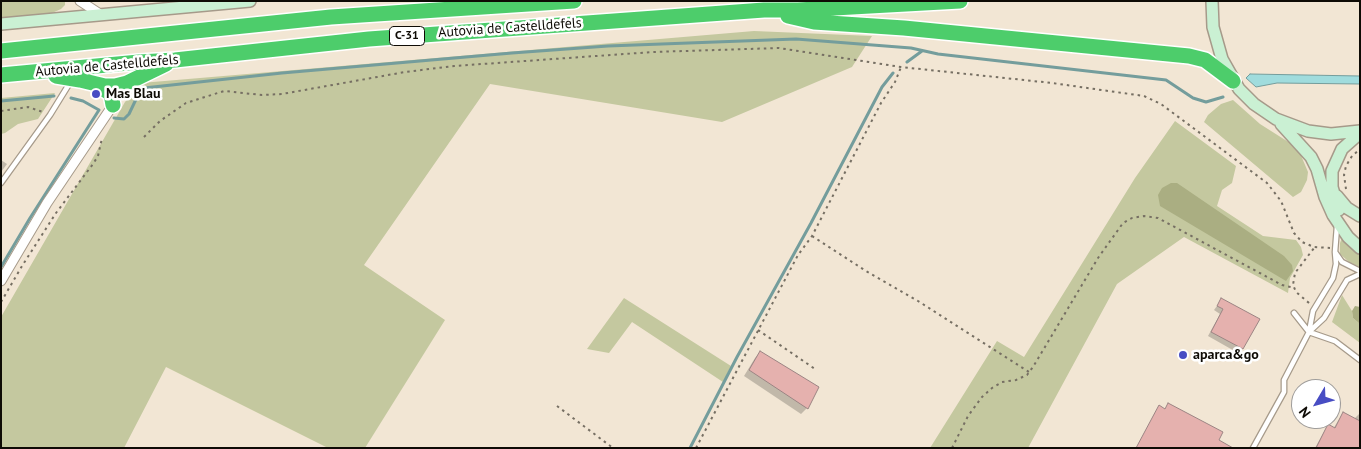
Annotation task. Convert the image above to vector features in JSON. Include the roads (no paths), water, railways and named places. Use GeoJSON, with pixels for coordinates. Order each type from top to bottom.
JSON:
{"type":"FeatureCollection","features":[{"type":"Feature","properties":{"kind":"highway","name":"Autovia de Castelldefels"},"geometry":{"type":"LineString","coordinates":[[1,51],[331,17],[574,1]]}},
{"type":"Feature","properties":{"kind":"highway","name":"Autovia de Castelldefels"},"geometry":{"type":"LineString","coordinates":[[1,75],[175,60],[336,41],[764,10],[798,10],[960,1]]}},
{"type":"Feature","properties":{"kind":"highway"},"geometry":{"type":"LineString","coordinates":[[764,10],[814,22],[904,28],[1189,56],[1205,60],[1233,80]]}},
{"type":"Feature","properties":{"kind":"highway"},"geometry":{"type":"LineString","coordinates":[[27,73],[73,78],[110,87],[134,80],[175,60]]}},
{"type":"Feature","properties":{"kind":"highway"},"geometry":{"type":"LineString","coordinates":[[112,105],[123,89],[134,80]]}},
{"type":"Feature","properties":{"kind":"highway"},"geometry":{"type":"LineString","coordinates":[[90,82],[111,94],[112,105]]}},
{"type":"Feature","properties":{"kind":"main road"},"geometry":{"type":"LineString","coordinates":[[1,24],[162,6],[250,1]]}},
{"type":"Feature","properties":{"kind":"main road"},"geometry":{"type":"LineString","coordinates":[[1212,1],[1215,39],[1222,59],[1233,80],[1254,104],[1276,119],[1294,127],[1320,133],[1341,134],[1360,132]]}},
{"type":"Feature","properties":{"kind":"main road"},"geometry":{"type":"LineString","coordinates":[[1276,119],[1304,148],[1314,162],[1333,215],[1348,236],[1360,248]]}},
{"type":"Feature","properties":{"kind":"main road"},"geometry":{"type":"LineString","coordinates":[[1360,132],[1348,142],[1338,156],[1332,171],[1334,198],[1342,217],[1360,240]]}},
{"type":"Feature","properties":{"kind":"main road"},"geometry":{"type":"LineString","coordinates":[[1332,188],[1341,202],[1360,216]]}},
{"type":"Feature","properties":{"kind":"street"},"geometry":{"type":"LineString","coordinates":[[80,1],[100,14]]}},
{"type":"Feature","properties":{"kind":"street"},"geometry":{"type":"LineString","coordinates":[[1,281],[47,203],[112,105]]}},
{"type":"Feature","properties":{"kind":"lane"},"geometry":{"type":"LineString","coordinates":[[1,183],[50,115],[73,78]]}},
{"type":"Feature","properties":{"kind":"lane"},"geometry":{"type":"LineString","coordinates":[[1253,448],[1284,392],[1284,380],[1309,332],[1314,311],[1335,272],[1337,226],[1333,215]]}},
{"type":"Feature","properties":{"kind":"lane"},"geometry":{"type":"LineString","coordinates":[[1335,250],[1342,262],[1360,273]]}},
{"type":"Feature","properties":{"kind":"lane"},"geometry":{"type":"LineString","coordinates":[[1309,332],[1324,318],[1347,280],[1360,273]]}},
{"type":"Feature","properties":{"kind":"lane"},"geometry":{"type":"LineString","coordinates":[[1294,313],[1309,332],[1335,341],[1360,360]]}},
{"type":"Feature","properties":{"kind":"water"},"geometry":{"type":"Polygon","coordinates":[[[1250,74],[1360,76],[1360,84],[1277,83],[1256,87],[1246,78],[1250,74]]]}},
{"type":"Feature","properties":{"kind":"waterway"},"geometry":{"type":"LineString","coordinates":[[114,118],[124,119],[144,88],[282,73],[512,53],[608,46],[796,39],[911,48],[938,54],[1166,80],[1193,98],[1206,102],[1223,97]]}},
{"type":"Feature","properties":{"kind":"waterway"},"geometry":{"type":"LineString","coordinates":[[907,62],[922,51]]}},
{"type":"Feature","properties":{"kind":"waterway"},"geometry":{"type":"LineString","coordinates":[[690,448],[882,87],[893,73]]}},
{"type":"Feature","properties":{"kind":"waterway"},"geometry":{"type":"LineString","coordinates":[[1,101],[54,96]]}},
{"type":"Feature","properties":{"kind":"waterway"},"geometry":{"type":"LineString","coordinates":[[1,267],[99,110],[83,101],[71,98]]}},
{"type":"Feature","properties":{"kind":"place","name":"Mas Blau"},"geometry":{"type":"Point","coordinates":[96,94]}},
{"type":"Feature","properties":{"kind":"place","name":"aparca&go"},"geometry":{"type":"Point","coordinates":[1183,355]}}]}
